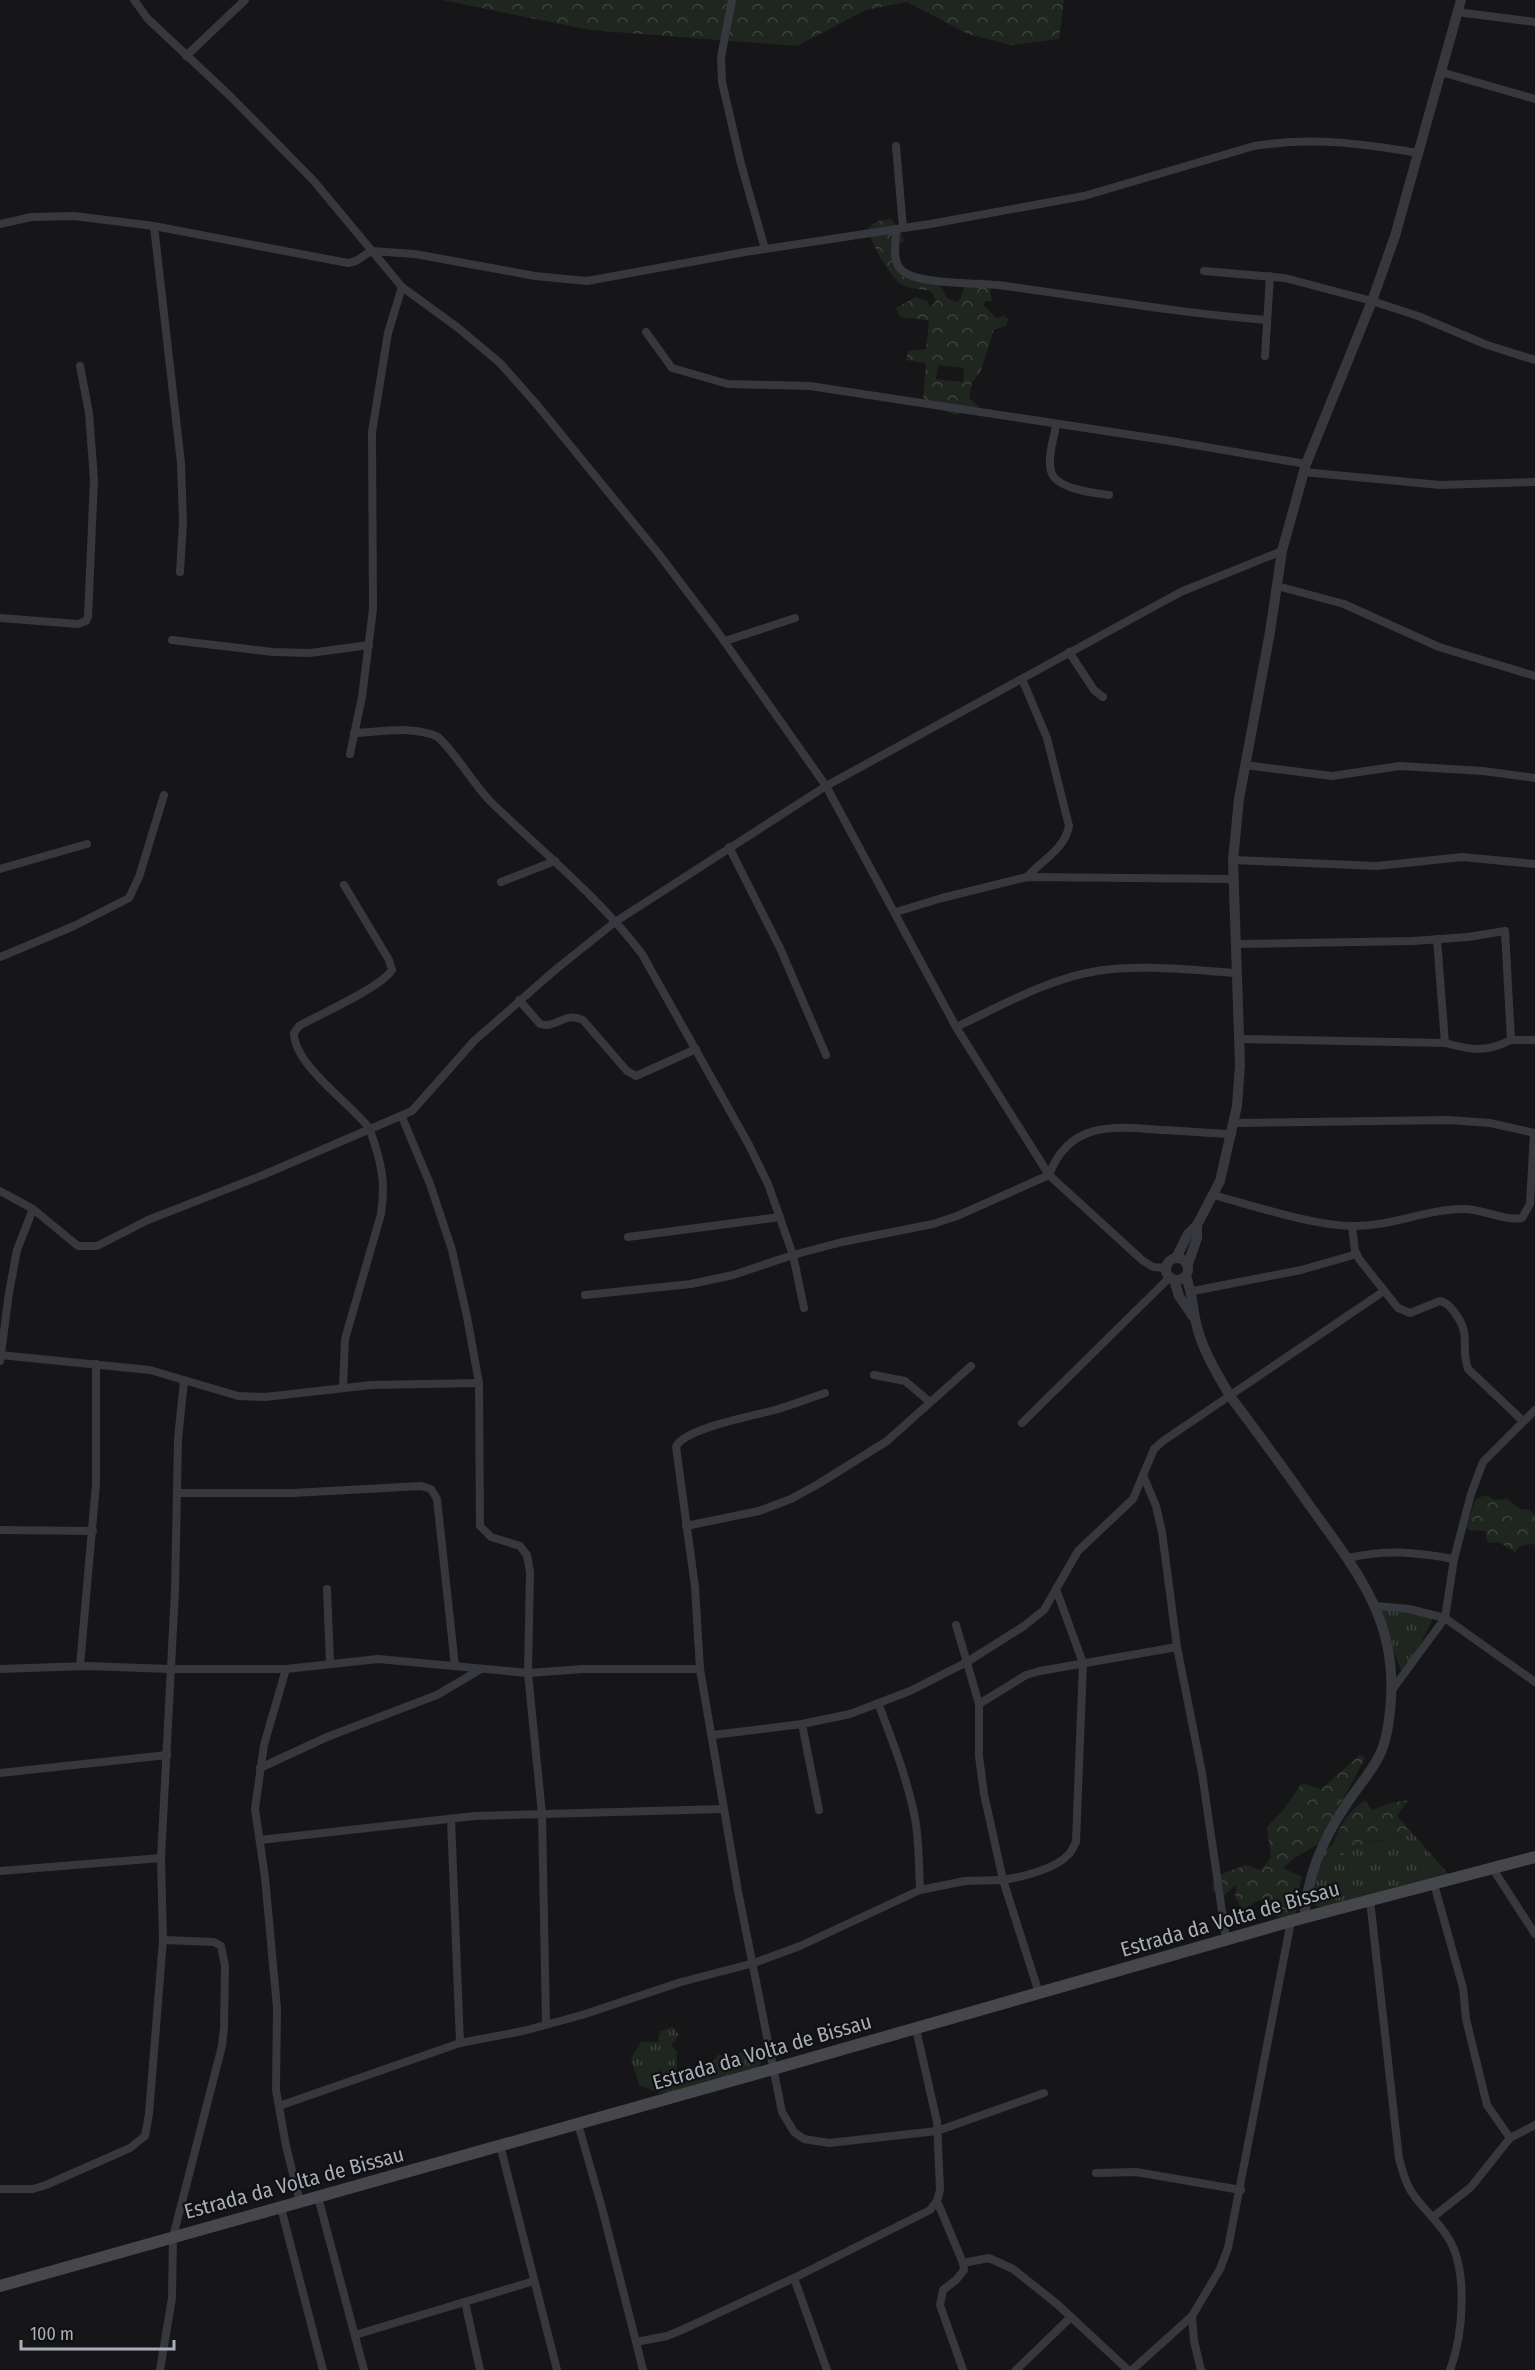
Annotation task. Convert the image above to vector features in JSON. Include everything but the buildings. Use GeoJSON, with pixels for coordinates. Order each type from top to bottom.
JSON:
{"type":"FeatureCollection","features":[{"type":"Feature","properties":{"kind":"main road","name":"Estrada da Volta de Bissau"},"geometry":{"type":"LineString","coordinates":[[0,2286],[916,2029],[1226,1939],[1535,1857]]}},
{"type":"Feature","properties":{"kind":"street"},"geometry":{"type":"LineString","coordinates":[[134,0],[148,18],[313,180],[402,287],[457,327],[500,363],[538,406],[658,553],[725,641],[826,786],[956,1027],[1049,1175],[1142,1260],[1181,1280],[1186,1277]]}},
{"type":"Feature","properties":{"kind":"street"},"geometry":{"type":"LineString","coordinates":[[186,56],[245,0]]}},
{"type":"Feature","properties":{"kind":"street"},"geometry":{"type":"LineString","coordinates":[[732,0],[721,57],[722,82],[741,164],[765,249]]}},
{"type":"Feature","properties":{"kind":"street"},"geometry":{"type":"LineString","coordinates":[[1176,1258],[1188,1234],[1197,1225],[1220,1181],[1234,1123],[1239,1087],[1240,1039],[1233,860],[1239,799],[1282,551],[1305,468],[1372,301],[1395,237],[1461,0]]}},
{"type":"Feature","properties":{"kind":"street"},"geometry":{"type":"LineString","coordinates":[[1457,12],[1535,22]]}},
{"type":"Feature","properties":{"kind":"street"},"geometry":{"type":"LineString","coordinates":[[1441,72],[1535,99]]}},
{"type":"Feature","properties":{"kind":"street"},"geometry":{"type":"LineString","coordinates":[[0,224],[31,217],[56,215],[154,226],[348,263],[356,261],[371,251],[431,256],[535,276],[587,281],[1084,196],[1263,145],[1332,140],[1418,153]]}},
{"type":"Feature","properties":{"kind":"street"},"geometry":{"type":"LineString","coordinates":[[896,146],[899,229],[896,262],[902,272],[919,279],[995,285],[1192,314],[1267,320]]}},
{"type":"Feature","properties":{"kind":"street"},"geometry":{"type":"LineString","coordinates":[[154,226],[181,463],[183,522],[180,572]]}},
{"type":"Feature","properties":{"kind":"street"},"geometry":{"type":"LineString","coordinates":[[1204,271],[1270,276],[1372,301],[1418,316],[1488,345],[1535,360]]}},
{"type":"Feature","properties":{"kind":"street"},"geometry":{"type":"LineString","coordinates":[[1265,356],[1270,276]]}},
{"type":"Feature","properties":{"kind":"street"},"geometry":{"type":"LineString","coordinates":[[350,754],[373,609],[372,432],[388,333],[402,287]]}},
{"type":"Feature","properties":{"kind":"street"},"geometry":{"type":"LineString","coordinates":[[646,332],[672,368],[728,384],[810,387],[1171,441],[1305,468],[1440,485],[1535,482]]}},
{"type":"Feature","properties":{"kind":"street"},"geometry":{"type":"LineString","coordinates":[[0,618],[78,624],[86,621],[88,617],[94,480],[89,413],[81,366]]}},
{"type":"Feature","properties":{"kind":"street"},"geometry":{"type":"LineString","coordinates":[[1056,425],[1050,466],[1051,474],[1060,483],[1109,495]]}},
{"type":"Feature","properties":{"kind":"street"},"geometry":{"type":"LineString","coordinates":[[0,1191],[33,1209],[78,1246],[97,1246],[148,1220],[402,1117],[412,1111],[474,1041],[519,1000],[615,922],[729,847],[826,786],[1069,652],[1183,591],[1282,551]]}},
{"type":"Feature","properties":{"kind":"street"},"geometry":{"type":"LineString","coordinates":[[1277,586],[1344,604],[1439,647],[1535,676]]}},
{"type":"Feature","properties":{"kind":"street"},"geometry":{"type":"LineString","coordinates":[[725,641],[795,618]]}},
{"type":"Feature","properties":{"kind":"street"},"geometry":{"type":"LineString","coordinates":[[172,640],[303,653],[321,653],[369,645]]}},
{"type":"Feature","properties":{"kind":"street"},"geometry":{"type":"LineString","coordinates":[[1069,652],[1094,690],[1103,697]]}},
{"type":"Feature","properties":{"kind":"street"},"geometry":{"type":"LineString","coordinates":[[1022,679],[1047,738],[1069,826],[1067,836],[1061,846],[1027,877]]}},
{"type":"Feature","properties":{"kind":"street"},"geometry":{"type":"LineString","coordinates":[[354,733],[418,731],[429,732],[438,737],[488,798],[555,861],[615,922],[642,954],[750,1145],[768,1184],[793,1255],[804,1308]]}},
{"type":"Feature","properties":{"kind":"street"},"geometry":{"type":"LineString","coordinates":[[1245,765],[1332,776],[1400,766],[1483,771],[1535,778]]}},
{"type":"Feature","properties":{"kind":"street"},"geometry":{"type":"LineString","coordinates":[[0,957],[84,921],[129,898],[139,878],[164,795]]}},
{"type":"Feature","properties":{"kind":"street"},"geometry":{"type":"LineString","coordinates":[[0,869],[87,844]]}},
{"type":"Feature","properties":{"kind":"street"},"geometry":{"type":"LineString","coordinates":[[729,847],[780,948],[826,1055]]}},
{"type":"Feature","properties":{"kind":"street"},"geometry":{"type":"LineString","coordinates":[[1233,860],[1377,866],[1462,856],[1535,864]]}},
{"type":"Feature","properties":{"kind":"street"},"geometry":{"type":"LineString","coordinates":[[501,882],[555,861]]}},
{"type":"Feature","properties":{"kind":"street"},"geometry":{"type":"LineString","coordinates":[[896,912],[942,897],[1027,877],[1234,879]]}},
{"type":"Feature","properties":{"kind":"street"},"geometry":{"type":"LineString","coordinates":[[343,1387],[345,1339],[378,1225],[384,1192],[383,1170],[369,1129],[319,1078],[294,1038],[294,1033],[299,1026],[348,1001],[390,974],[392,970],[389,960],[344,885]]}},
{"type":"Feature","properties":{"kind":"street"},"geometry":{"type":"LineString","coordinates":[[1235,944],[1413,941],[1505,931],[1511,1040]]}},
{"type":"Feature","properties":{"kind":"street"},"geometry":{"type":"LineString","coordinates":[[1437,939],[1445,1043]]}},
{"type":"Feature","properties":{"kind":"street"},"geometry":{"type":"LineString","coordinates":[[956,1027],[1043,987],[1097,971],[1170,969],[1236,973]]}},
{"type":"Feature","properties":{"kind":"street"},"geometry":{"type":"LineString","coordinates":[[519,1000],[540,1024],[550,1025],[568,1017],[583,1020],[627,1071],[636,1076],[696,1049]]}},
{"type":"Feature","properties":{"kind":"street"},"geometry":{"type":"LineString","coordinates":[[1240,1039],[1445,1043],[1473,1051],[1497,1047],[1511,1040],[1535,1040]]}},
{"type":"Feature","properties":{"kind":"street"},"geometry":{"type":"LineString","coordinates":[[402,1117],[430,1184],[452,1250],[479,1383],[480,1526],[491,1538],[520,1546],[527,1555],[530,1572],[528,1673],[542,1814],[546,2024]]}},
{"type":"Feature","properties":{"kind":"street"},"geometry":{"type":"LineString","coordinates":[[1213,1196],[1326,1224],[1352,1226],[1445,1210],[1480,1210],[1512,1220],[1522,1218],[1530,1204],[1535,1133],[1490,1123],[1448,1120],[1234,1123]]}},
{"type":"Feature","properties":{"kind":"street"},"geometry":{"type":"LineString","coordinates":[[585,1295],[691,1284],[733,1275],[842,1242],[933,1224],[957,1216],[1049,1175],[1058,1154],[1065,1147],[1098,1129],[1125,1127],[1232,1134]]}},
{"type":"Feature","properties":{"kind":"street"},"geometry":{"type":"LineString","coordinates":[[33,1209],[17,1250],[0,1357],[150,1370],[228,1394],[250,1397],[371,1384],[479,1383]]}},
{"type":"Feature","properties":{"kind":"street"},"geometry":{"type":"LineString","coordinates":[[628,1237],[780,1217]]}},
{"type":"Feature","properties":{"kind":"street"},"geometry":{"type":"LineString","coordinates":[[963,2263],[989,2258],[1013,2269],[1130,2370],[1192,2316],[1220,2269],[1228,2248],[1297,1920],[1309,1878],[1346,1804],[1381,1753],[1389,1729],[1392,1690],[1389,1651],[1376,1605],[1348,1558],[1230,1396],[1210,1359],[1195,1318],[1192,1291],[1186,1277],[1197,1238],[1197,1225]]}},
{"type":"Feature","properties":{"kind":"street"},"geometry":{"type":"LineString","coordinates":[[1352,1226],[1357,1254],[1398,1308],[1410,1313],[1440,1301],[1449,1305],[1463,1324],[1468,1370],[1523,1421]]}},
{"type":"Feature","properties":{"kind":"street"},"geometry":{"type":"LineString","coordinates":[[1192,1291],[1301,1270],[1357,1254]]}},
{"type":"Feature","properties":{"kind":"street"},"geometry":{"type":"LineString","coordinates":[[1188,1264],[1183,1259],[1176,1258],[1169,1261],[1170,1275],[1179,1296],[1195,1318]]}},
{"type":"Feature","properties":{"kind":"street"},"geometry":{"type":"LineString","coordinates":[[1022,1423],[1170,1275]]}},
{"type":"Feature","properties":{"kind":"street"},"geometry":{"type":"LineString","coordinates":[[713,1735],[802,1724],[850,1714],[909,1690],[967,1662],[1035,1619],[1044,1610],[1078,1551],[1132,1499],[1154,1449],[1163,1440],[1384,1291]]}},
{"type":"Feature","properties":{"kind":"street"},"geometry":{"type":"LineString","coordinates":[[80,1666],[97,1468],[96,1364]]}},
{"type":"Feature","properties":{"kind":"street"},"geometry":{"type":"LineString","coordinates":[[686,1526],[759,1511],[791,1499],[820,1483],[887,1441],[970,1366]]}},
{"type":"Feature","properties":{"kind":"street"},"geometry":{"type":"LineString","coordinates":[[874,1375],[905,1381],[930,1402]]}},
{"type":"Feature","properties":{"kind":"street"},"geometry":{"type":"LineString","coordinates":[[0,2188],[33,2189],[46,2185],[130,2148],[145,2136],[148,2127],[163,1940],[161,1857],[178,1492],[178,1439],[184,1381]]}},
{"type":"Feature","properties":{"kind":"street"},"geometry":{"type":"LineString","coordinates":[[825,1393],[770,1412],[709,1428],[681,1439],[676,1448],[695,1587],[700,1669],[738,1891],[782,2112],[794,2132],[804,2139],[829,2143],[937,2131],[1044,2093]]}},
{"type":"Feature","properties":{"kind":"street"},"geometry":{"type":"LineString","coordinates":[[1392,1690],[1445,1618],[1454,1559],[1480,1468],[1491,1451],[1535,1410]]}},
{"type":"Feature","properties":{"kind":"street"},"geometry":{"type":"LineString","coordinates":[[1143,1475],[1162,1533],[1177,1647],[1202,1773],[1226,1939]]}},
{"type":"Feature","properties":{"kind":"street"},"geometry":{"type":"LineString","coordinates":[[178,1492],[293,1494],[421,1486],[431,1489],[437,1499],[455,1666]]}},
{"type":"Feature","properties":{"kind":"street"},"geometry":{"type":"LineString","coordinates":[[0,1530],[93,1531]]}},
{"type":"Feature","properties":{"kind":"street"},"geometry":{"type":"LineString","coordinates":[[1348,1558],[1374,1552],[1395,1551],[1454,1559]]}},
{"type":"Feature","properties":{"kind":"street"},"geometry":{"type":"LineString","coordinates":[[327,1589],[330,1663]]}},
{"type":"Feature","properties":{"kind":"street"},"geometry":{"type":"LineString","coordinates":[[279,2106],[460,2043],[582,2015],[681,1982],[754,1963],[800,1946],[920,1890],[965,1881],[1017,1878],[1049,1867],[1069,1855],[1076,1842],[1083,1664],[1056,1589]]}},
{"type":"Feature","properties":{"kind":"street"},"geometry":{"type":"LineString","coordinates":[[1376,1605],[1409,1609],[1445,1618],[1535,1682]]}},
{"type":"Feature","properties":{"kind":"street"},"geometry":{"type":"LineString","coordinates":[[956,1625],[979,1704],[979,1756],[984,1794],[1003,1880],[1039,1993]]}},
{"type":"Feature","properties":{"kind":"street"},"geometry":{"type":"LineString","coordinates":[[979,1704],[1026,1675],[1177,1647]]}},
{"type":"Feature","properties":{"kind":"street"},"geometry":{"type":"LineString","coordinates":[[0,1669],[80,1666],[286,1669],[378,1659],[528,1673],[583,1669],[700,1669]]}},
{"type":"Feature","properties":{"kind":"street"},"geometry":{"type":"LineString","coordinates":[[260,1768],[327,1737],[437,1695],[482,1668]]}},
{"type":"Feature","properties":{"kind":"street"},"geometry":{"type":"LineString","coordinates":[[286,1669],[260,1768],[255,1809],[277,2008],[276,2090],[300,2202]]}},
{"type":"Feature","properties":{"kind":"street"},"geometry":{"type":"LineString","coordinates":[[878,1703],[896,1751],[912,1808],[918,1843],[920,1890]]}},
{"type":"Feature","properties":{"kind":"street"},"geometry":{"type":"LineString","coordinates":[[802,1724],[819,1810]]}},
{"type":"Feature","properties":{"kind":"street"},"geometry":{"type":"LineString","coordinates":[[0,1773],[167,1755]]}},
{"type":"Feature","properties":{"kind":"street"},"geometry":{"type":"LineString","coordinates":[[260,1840],[451,1819],[724,1809]]}},
{"type":"Feature","properties":{"kind":"street"},"geometry":{"type":"LineString","coordinates":[[451,1819],[460,2043]]}},
{"type":"Feature","properties":{"kind":"street"},"geometry":{"type":"LineString","coordinates":[[0,1871],[161,1857]]}},
{"type":"Feature","properties":{"kind":"street"},"geometry":{"type":"LineString","coordinates":[[1493,1869],[1535,1934]]}},
{"type":"Feature","properties":{"kind":"street"},"geometry":{"type":"LineString","coordinates":[[1434,1884],[1463,1988],[1466,2019],[1487,2105],[1510,2138]]}},
{"type":"Feature","properties":{"kind":"street"},"geometry":{"type":"LineString","coordinates":[[1370,1900],[1399,2159],[1409,2188],[1433,2217],[1453,2247],[1460,2283],[1459,2335],[1450,2370]]}},
{"type":"Feature","properties":{"kind":"street"},"geometry":{"type":"LineString","coordinates":[[160,2370],[172,2298],[173,2237],[222,2046],[226,2002],[224,1953],[221,1946],[214,1942],[163,1940]]}},
{"type":"Feature","properties":{"kind":"street"},"geometry":{"type":"LineString","coordinates":[[636,2342],[668,2336],[684,2329],[794,2278],[930,2210],[937,2201],[941,2177],[933,2104],[916,2029]]}},
{"type":"Feature","properties":{"kind":"street"},"geometry":{"type":"LineString","coordinates":[[579,2124],[643,2370]]}},
{"type":"Feature","properties":{"kind":"street"},"geometry":{"type":"LineString","coordinates":[[1433,2217],[1471,2187],[1510,2138],[1535,2125]]}},
{"type":"Feature","properties":{"kind":"street"},"geometry":{"type":"LineString","coordinates":[[500,2145],[557,2370]]}},
{"type":"Feature","properties":{"kind":"street"},"geometry":{"type":"LineString","coordinates":[[1096,2173],[1136,2172],[1241,2190]]}},
{"type":"Feature","properties":{"kind":"street"},"geometry":{"type":"LineString","coordinates":[[318,2197],[364,2370]]}},
{"type":"Feature","properties":{"kind":"street"},"geometry":{"type":"LineString","coordinates":[[937,2201],[963,2263],[964,2270],[943,2290],[940,2304],[963,2370]]}},
{"type":"Feature","properties":{"kind":"street"},"geometry":{"type":"LineString","coordinates":[[281,2208],[323,2370]]}},
{"type":"Feature","properties":{"kind":"street"},"geometry":{"type":"LineString","coordinates":[[794,2278],[827,2370]]}},
{"type":"Feature","properties":{"kind":"street"},"geometry":{"type":"LineString","coordinates":[[355,2335],[534,2281]]}},
{"type":"Feature","properties":{"kind":"street"},"geometry":{"type":"LineString","coordinates":[[465,2302],[480,2370]]}},
{"type":"Feature","properties":{"kind":"street"},"geometry":{"type":"LineString","coordinates":[[1192,2316],[1194,2341],[1201,2370]]}},
{"type":"Feature","properties":{"kind":"street"},"geometry":{"type":"LineString","coordinates":[[1016,2370],[1071,2317]]}},
{"type":"Feature","properties":{"kind":"green space"},"geometry":{"type":"Polygon","coordinates":[[[442,0],[1064,0],[1059,39],[1011,45],[968,34],[907,2],[866,10],[797,46],[590,30],[442,0]]]}},
{"type":"Feature","properties":{"kind":"green space"},"geometry":{"type":"Polygon","coordinates":[[[891,219],[901,232],[904,241],[894,249],[896,262],[913,275],[932,277],[948,299],[957,302],[968,284],[983,279],[989,285],[992,301],[986,301],[983,305],[997,318],[1004,316],[1008,319],[1006,326],[994,329],[981,371],[972,383],[969,398],[979,407],[955,415],[923,400],[926,363],[906,360],[908,351],[926,349],[929,321],[899,316],[896,308],[916,297],[927,301],[930,307],[936,301],[931,291],[902,285],[892,275],[869,234],[868,228],[878,221],[891,219]],[[938,365],[936,379],[963,382],[964,368],[938,365]]]}},
{"type":"Feature","properties":{"kind":"green space"},"geometry":{"type":"Polygon","coordinates":[[[1485,1495],[1495,1500],[1507,1499],[1520,1509],[1530,1510],[1535,1515],[1535,1544],[1524,1545],[1517,1549],[1516,1553],[1499,1542],[1488,1543],[1485,1531],[1469,1530],[1467,1526],[1475,1500],[1485,1495]]]}},
{"type":"Feature","properties":{"kind":"green space"},"geometry":{"type":"Polygon","coordinates":[[[1378,1610],[1435,1614],[1412,1662],[1402,1673],[1378,1610]]]}},
{"type":"Feature","properties":{"kind":"green space"},"geometry":{"type":"Polygon","coordinates":[[[1360,1755],[1365,1758],[1320,1843],[1296,1857],[1283,1868],[1302,1877],[1296,1914],[1282,1922],[1279,1917],[1269,1913],[1261,1899],[1242,1910],[1235,1897],[1237,1884],[1222,1897],[1212,1890],[1214,1877],[1246,1865],[1261,1870],[1271,1857],[1267,1827],[1284,1809],[1302,1783],[1321,1789],[1360,1755]]]}},
{"type":"Feature","properties":{"kind":"green space"},"geometry":{"type":"Polygon","coordinates":[[[1365,1800],[1372,1810],[1408,1800],[1397,1816],[1408,1828],[1393,1839],[1369,1842],[1341,1856],[1333,1844],[1336,1837],[1349,1814],[1365,1800]]]}},
{"type":"Feature","properties":{"kind":"green space"},"geometry":{"type":"Polygon","coordinates":[[[1408,1828],[1449,1875],[1325,1907],[1315,1906],[1310,1897],[1322,1855],[1331,1845],[1333,1844],[1341,1855],[1363,1844],[1399,1837],[1408,1828]]]}},
{"type":"Feature","properties":{"kind":"green space"},"geometry":{"type":"Polygon","coordinates":[[[673,2027],[679,2035],[671,2045],[677,2052],[676,2072],[701,2071],[709,2066],[718,2055],[735,2055],[748,2050],[760,2051],[763,2060],[757,2069],[676,2092],[660,2093],[639,2085],[631,2058],[641,2042],[658,2042],[660,2031],[673,2027]]]}}]}
